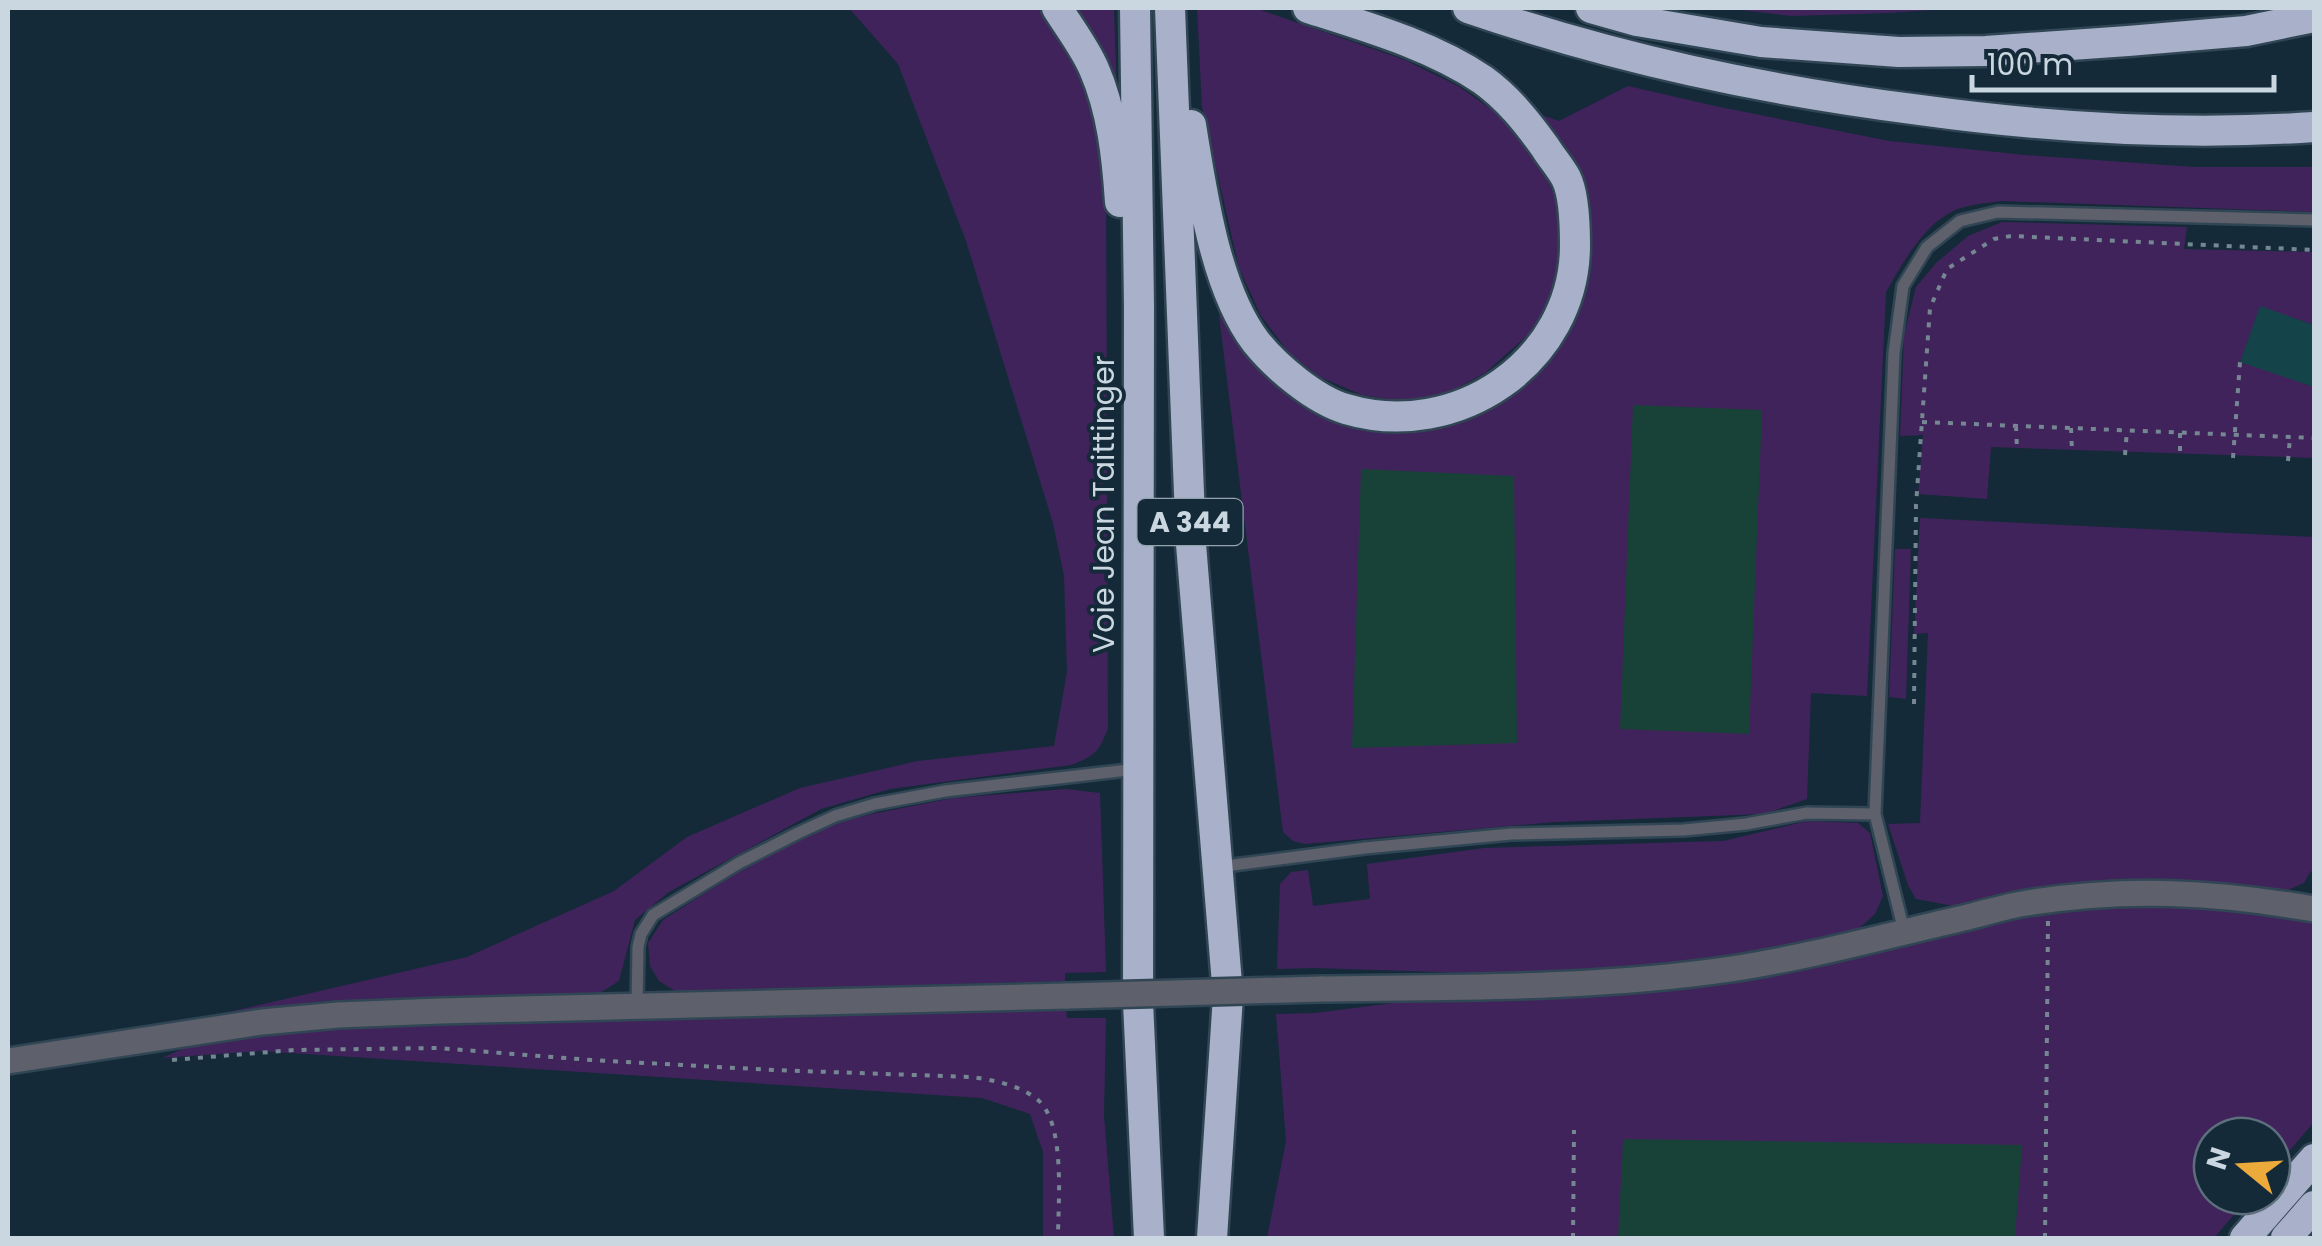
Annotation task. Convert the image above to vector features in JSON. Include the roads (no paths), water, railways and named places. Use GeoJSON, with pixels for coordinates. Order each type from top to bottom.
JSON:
{"type":"FeatureCollection","features":[{"type":"Feature","properties":{"kind":"highway"},"geometry":{"type":"LineString","coordinates":[[1057,8],[1094,68],[1112,132],[1121,228],[1139,308]]}},
{"type":"Feature","properties":{"kind":"highway","name":"Voie Jean Taittinger"},"geometry":{"type":"LineString","coordinates":[[1135,8],[1139,308],[1138,1002],[1149,1238]]}},
{"type":"Feature","properties":{"kind":"highway","name":"A 344"},"geometry":{"type":"LineString","coordinates":[[1170,8],[1191,544],[1228,996],[1212,1238]]}},
{"type":"Feature","properties":{"kind":"highway"},"geometry":{"type":"LineString","coordinates":[[1172,47],[1186,72],[1187,103],[1204,208],[1231,300],[1256,342],[1293,381],[1344,409],[1391,417],[1447,412],[1492,392],[1536,354],[1562,312],[1575,266],[1575,227],[1568,181],[1518,110],[1483,80],[1419,46],[1308,8]]}},
{"type":"Feature","properties":{"kind":"highway"},"geometry":{"type":"LineString","coordinates":[[1468,8],[1622,55],[1821,98],[2006,122],[2119,130],[2314,126]]}},
{"type":"Feature","properties":{"kind":"highway"},"geometry":{"type":"LineString","coordinates":[[1591,8],[1637,21],[1761,42],[1899,52],[1986,51],[2128,41],[2246,31],[2314,17]]}},
{"type":"Feature","properties":{"kind":"highway"},"geometry":{"type":"LineString","coordinates":[[2245,1238],[2314,1159]]}},
{"type":"Feature","properties":{"kind":"highway"},"geometry":{"type":"LineString","coordinates":[[2286,1238],[2314,1206]]}},
{"type":"Feature","properties":{"kind":"street"},"geometry":{"type":"LineString","coordinates":[[8,1061],[178,1033],[338,1015],[1556,986],[1652,980],[1736,968],[2024,904],[2140,892],[2240,896],[2314,909]]}},
{"type":"Feature","properties":{"kind":"lane"},"geometry":{"type":"LineString","coordinates":[[1904,931],[1875,814],[1894,353],[1903,286],[1927,247],[1960,221],[1998,212],[2314,220]]}},
{"type":"Feature","properties":{"kind":"lane"},"geometry":{"type":"LineString","coordinates":[[637,1006],[638,947],[652,915],[798,833],[875,804],[1137,769]]}},
{"type":"Feature","properties":{"kind":"lane"},"geometry":{"type":"LineString","coordinates":[[1218,867],[1511,834],[1684,830],[1808,813],[1875,814]]}}]}
